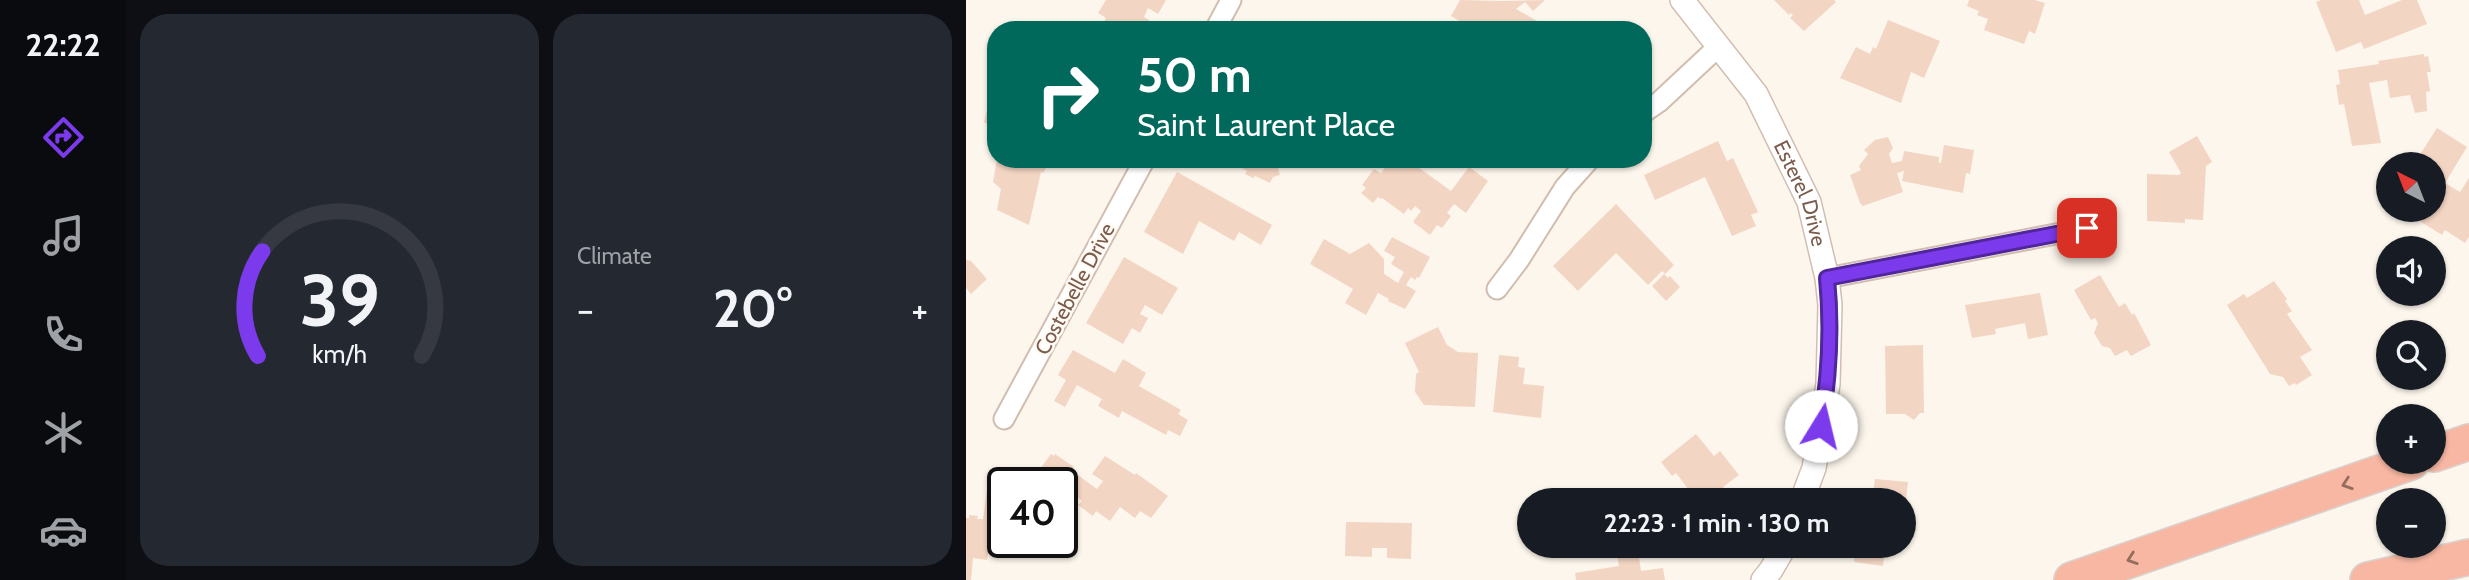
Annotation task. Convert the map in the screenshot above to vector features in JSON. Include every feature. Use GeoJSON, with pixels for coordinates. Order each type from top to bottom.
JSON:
{"type":"FeatureCollection","features":[{"type":"Feature","properties":{"kind":"highway"},"geometry":{"type":"LineString","coordinates":[[2446,450],[2469,442]]}},
{"type":"Feature","properties":{"kind":"highway"},"geometry":{"type":"LineString","coordinates":[[2072,580],[2377,474]]}},
{"type":"Feature","properties":{"kind":"highway"},"geometry":{"type":"LineString","coordinates":[[2368,580],[2469,557]]}},
{"type":"Feature","properties":{"kind":"street"},"geometry":{"type":"LineString","coordinates":[[1220,21],[1231,0]]}},
{"type":"Feature","properties":{"kind":"street","name":"Esterel Drive"},"geometry":{"type":"LineString","coordinates":[[1682,0],[1756,94],[1809,202],[1827,278],[1830,305],[1828,384],[1814,468],[1806,488]]}},
{"type":"Feature","properties":{"kind":"street"},"geometry":{"type":"LineString","coordinates":[[1652,107],[1719,46]]}},
{"type":"Feature","properties":{"kind":"street","name":"Costebelle Drive"},"geometry":{"type":"LineString","coordinates":[[1004,419],[1140,168]]}},
{"type":"Feature","properties":{"kind":"street"},"geometry":{"type":"LineString","coordinates":[[1497,289],[1519,260],[1565,187],[1582,168]]}},
{"type":"Feature","properties":{"kind":"street"},"geometry":{"type":"LineString","coordinates":[[1827,278],[2087,228]]}},
{"type":"Feature","properties":{"kind":"street"},"geometry":{"type":"LineString","coordinates":[[1767,575],[1778,558]]}},
{"type":"Feature","properties":{"kind":"building"},"geometry":{"type":"Polygon","coordinates":[[[1106,0],[1166,0],[1158,14],[1148,8],[1144,17],[1148,21],[1104,21],[1106,18],[1098,13],[1106,0]]]}},
{"type":"Feature","properties":{"kind":"building"},"geometry":{"type":"Polygon","coordinates":[[[1460,0],[1545,0],[1533,11],[1525,2],[1516,9],[1537,21],[1460,21],[1451,16],[1460,0]]]}},
{"type":"Feature","properties":{"kind":"building"},"geometry":{"type":"Polygon","coordinates":[[[1774,0],[1836,2],[1804,31],[1790,18],[1793,15],[1789,15],[1774,0]]]}},
{"type":"Feature","properties":{"kind":"building"},"geometry":{"type":"Polygon","coordinates":[[[1969,0],[2035,0],[2045,3],[2035,34],[2029,31],[2024,44],[1984,30],[1988,19],[1977,15],[1979,11],[1967,6],[1969,0]]]}},
{"type":"Feature","properties":{"kind":"building"},"geometry":{"type":"Polygon","coordinates":[[[2359,0],[2365,15],[2402,0],[2417,0],[2427,24],[2364,49],[2361,42],[2336,52],[2316,2],[2359,0]]]}},
{"type":"Feature","properties":{"kind":"building"},"geometry":{"type":"Polygon","coordinates":[[[1888,20],[1940,41],[1924,78],[1911,72],[1901,103],[1840,78],[1856,47],[1870,54],[1873,47],[1876,49],[1888,20]]]}},
{"type":"Feature","properties":{"kind":"building"},"geometry":{"type":"Polygon","coordinates":[[[2424,54],[2424,57],[2428,56],[2431,72],[2427,72],[2430,91],[2426,92],[2427,111],[2415,113],[2410,95],[2390,98],[2387,80],[2369,83],[2381,143],[2352,146],[2344,104],[2339,105],[2336,85],[2340,84],[2338,70],[2424,54]]]}},
{"type":"Feature","properties":{"kind":"building"},"geometry":{"type":"Polygon","coordinates":[[[2437,128],[2467,147],[2446,181],[2446,152],[2422,152],[2437,128]]]}},
{"type":"Feature","properties":{"kind":"building"},"geometry":{"type":"Polygon","coordinates":[[[2197,136],[2212,162],[2206,166],[2203,220],[2185,219],[2185,223],[2147,221],[2147,174],[2179,175],[2181,173],[2169,152],[2197,136]]]}},
{"type":"Feature","properties":{"kind":"building"},"geometry":{"type":"Polygon","coordinates":[[[1888,137],[1893,148],[1889,154],[1892,163],[1902,161],[1904,151],[1939,157],[1941,163],[1944,145],[1974,150],[1963,193],[1902,181],[1904,171],[1897,173],[1903,192],[1863,206],[1850,175],[1861,170],[1859,166],[1868,154],[1864,150],[1875,140],[1888,137]]]}},
{"type":"Feature","properties":{"kind":"building"},"geometry":{"type":"Polygon","coordinates":[[[1718,141],[1727,161],[1733,158],[1758,212],[1751,215],[1756,226],[1732,236],[1705,177],[1655,200],[1644,175],[1718,141]]]}},
{"type":"Feature","properties":{"kind":"building"},"geometry":{"type":"Polygon","coordinates":[[[995,168],[1046,168],[1041,172],[1029,225],[997,210],[1001,189],[993,182],[995,168]]]}},
{"type":"Feature","properties":{"kind":"building"},"geometry":{"type":"Polygon","coordinates":[[[1242,168],[1278,168],[1280,175],[1273,177],[1270,183],[1245,174],[1247,171],[1242,168]]]}},
{"type":"Feature","properties":{"kind":"building"},"geometry":{"type":"Polygon","coordinates":[[[1385,168],[1419,168],[1451,191],[1468,168],[1488,181],[1466,213],[1454,204],[1447,213],[1451,216],[1442,228],[1437,225],[1430,235],[1413,222],[1421,211],[1415,206],[1411,211],[1408,208],[1404,214],[1382,198],[1378,197],[1373,203],[1361,193],[1366,188],[1362,185],[1374,169],[1381,173],[1385,168]]]}},
{"type":"Feature","properties":{"kind":"building"},"geometry":{"type":"Polygon","coordinates":[[[1177,172],[1272,225],[1261,245],[1239,232],[1234,241],[1199,221],[1183,254],[1144,232],[1177,172]]]}},
{"type":"Feature","properties":{"kind":"building"},"geometry":{"type":"Polygon","coordinates":[[[2469,178],[2469,237],[2465,243],[2445,230],[2442,235],[2421,222],[2446,222],[2446,184],[2460,192],[2469,178]]]}},
{"type":"Feature","properties":{"kind":"building"},"geometry":{"type":"Polygon","coordinates":[[[1616,204],[1674,265],[1665,274],[1662,271],[1648,285],[1616,253],[1578,291],[1553,266],[1616,204]]]}},
{"type":"Feature","properties":{"kind":"building"},"geometry":{"type":"Polygon","coordinates":[[[1392,237],[1430,257],[1419,278],[1415,280],[1411,277],[1406,285],[1416,291],[1405,309],[1378,293],[1366,315],[1345,303],[1353,289],[1310,264],[1324,239],[1350,254],[1369,243],[1384,259],[1384,274],[1398,283],[1404,272],[1391,264],[1395,257],[1384,251],[1392,237]]]}},
{"type":"Feature","properties":{"kind":"building"},"geometry":{"type":"Polygon","coordinates":[[[1124,257],[1178,288],[1162,315],[1145,305],[1140,314],[1148,318],[1140,333],[1132,328],[1123,344],[1086,323],[1124,257]]]}},
{"type":"Feature","properties":{"kind":"building"},"geometry":{"type":"Polygon","coordinates":[[[966,259],[987,279],[971,294],[966,288],[966,259]]]}},
{"type":"Feature","properties":{"kind":"building"},"geometry":{"type":"Polygon","coordinates":[[[1664,274],[1668,278],[1670,276],[1680,287],[1666,301],[1652,286],[1664,274]]]}},
{"type":"Feature","properties":{"kind":"building"},"geometry":{"type":"Polygon","coordinates":[[[2100,275],[2119,307],[2125,303],[2132,315],[2134,313],[2151,345],[2131,356],[2127,350],[2115,356],[2110,348],[2102,346],[2094,333],[2098,323],[2095,318],[2091,320],[2074,290],[2100,275]]]}},
{"type":"Feature","properties":{"kind":"building"},"geometry":{"type":"Polygon","coordinates":[[[2274,281],[2292,311],[2287,314],[2312,350],[2300,357],[2312,375],[2296,385],[2295,383],[2289,386],[2283,377],[2270,374],[2227,305],[2244,294],[2247,298],[2274,281]]]}},
{"type":"Feature","properties":{"kind":"building"},"geometry":{"type":"Polygon","coordinates":[[[2040,293],[2048,335],[2028,339],[2025,323],[1995,329],[1996,334],[1972,338],[1965,305],[2040,293]]]}},
{"type":"Feature","properties":{"kind":"building"},"geometry":{"type":"Polygon","coordinates":[[[1438,327],[1447,345],[1458,352],[1478,353],[1475,407],[1424,405],[1415,392],[1416,374],[1419,372],[1405,343],[1438,327]]]}},
{"type":"Feature","properties":{"kind":"building"},"geometry":{"type":"Polygon","coordinates":[[[1923,345],[1924,413],[1920,413],[1914,420],[1905,414],[1886,414],[1885,346],[1923,345]]]}},
{"type":"Feature","properties":{"kind":"building"},"geometry":{"type":"Polygon","coordinates":[[[1073,350],[1115,373],[1123,359],[1146,373],[1139,386],[1181,410],[1178,414],[1188,420],[1180,436],[1168,430],[1166,435],[1122,411],[1119,418],[1098,406],[1102,399],[1077,385],[1065,407],[1054,401],[1066,380],[1058,375],[1073,350]]]}},
{"type":"Feature","properties":{"kind":"building"},"geometry":{"type":"Polygon","coordinates":[[[1499,355],[1519,357],[1518,367],[1525,368],[1523,384],[1544,386],[1541,418],[1493,412],[1499,355]]]}},
{"type":"Feature","properties":{"kind":"building"},"geometry":{"type":"Polygon","coordinates":[[[1696,434],[1714,456],[1720,451],[1739,475],[1724,488],[1687,488],[1676,473],[1672,476],[1661,462],[1696,434]]]}},
{"type":"Feature","properties":{"kind":"building"},"geometry":{"type":"Polygon","coordinates":[[[1051,454],[1055,454],[1074,467],[1041,467],[1051,454]]]}},
{"type":"Feature","properties":{"kind":"building"},"geometry":{"type":"Polygon","coordinates":[[[1105,456],[1135,475],[1136,473],[1168,496],[1151,518],[1140,511],[1135,518],[1120,507],[1110,521],[1096,511],[1093,516],[1078,505],[1082,501],[1078,498],[1078,475],[1097,489],[1103,481],[1092,474],[1105,456]]]}},
{"type":"Feature","properties":{"kind":"building"},"geometry":{"type":"Polygon","coordinates":[[[1875,479],[1908,482],[1907,488],[1874,488],[1875,479]]]}},
{"type":"Feature","properties":{"kind":"building"},"geometry":{"type":"Polygon","coordinates":[[[987,489],[987,560],[973,558],[971,580],[966,580],[966,518],[969,518],[969,515],[983,519],[987,489]]]}},
{"type":"Feature","properties":{"kind":"building"},"geometry":{"type":"Polygon","coordinates":[[[1346,522],[1412,523],[1411,559],[1387,558],[1387,548],[1372,548],[1372,557],[1345,556],[1346,522]]]}},
{"type":"Feature","properties":{"kind":"building"},"geometry":{"type":"Polygon","coordinates":[[[1618,558],[1639,558],[1641,571],[1663,568],[1665,580],[1576,580],[1575,573],[1619,566],[1618,558]]]}},
{"type":"Feature","properties":{"kind":"building"},"geometry":{"type":"Polygon","coordinates":[[[1854,558],[1884,558],[1883,566],[1854,562],[1854,558]]]}},
{"type":"Feature","properties":{"kind":"route"},"geometry":{"type":"LineString","coordinates":[[1821,426],[1828,384],[1830,305],[1827,278],[2087,228]]}}]}
